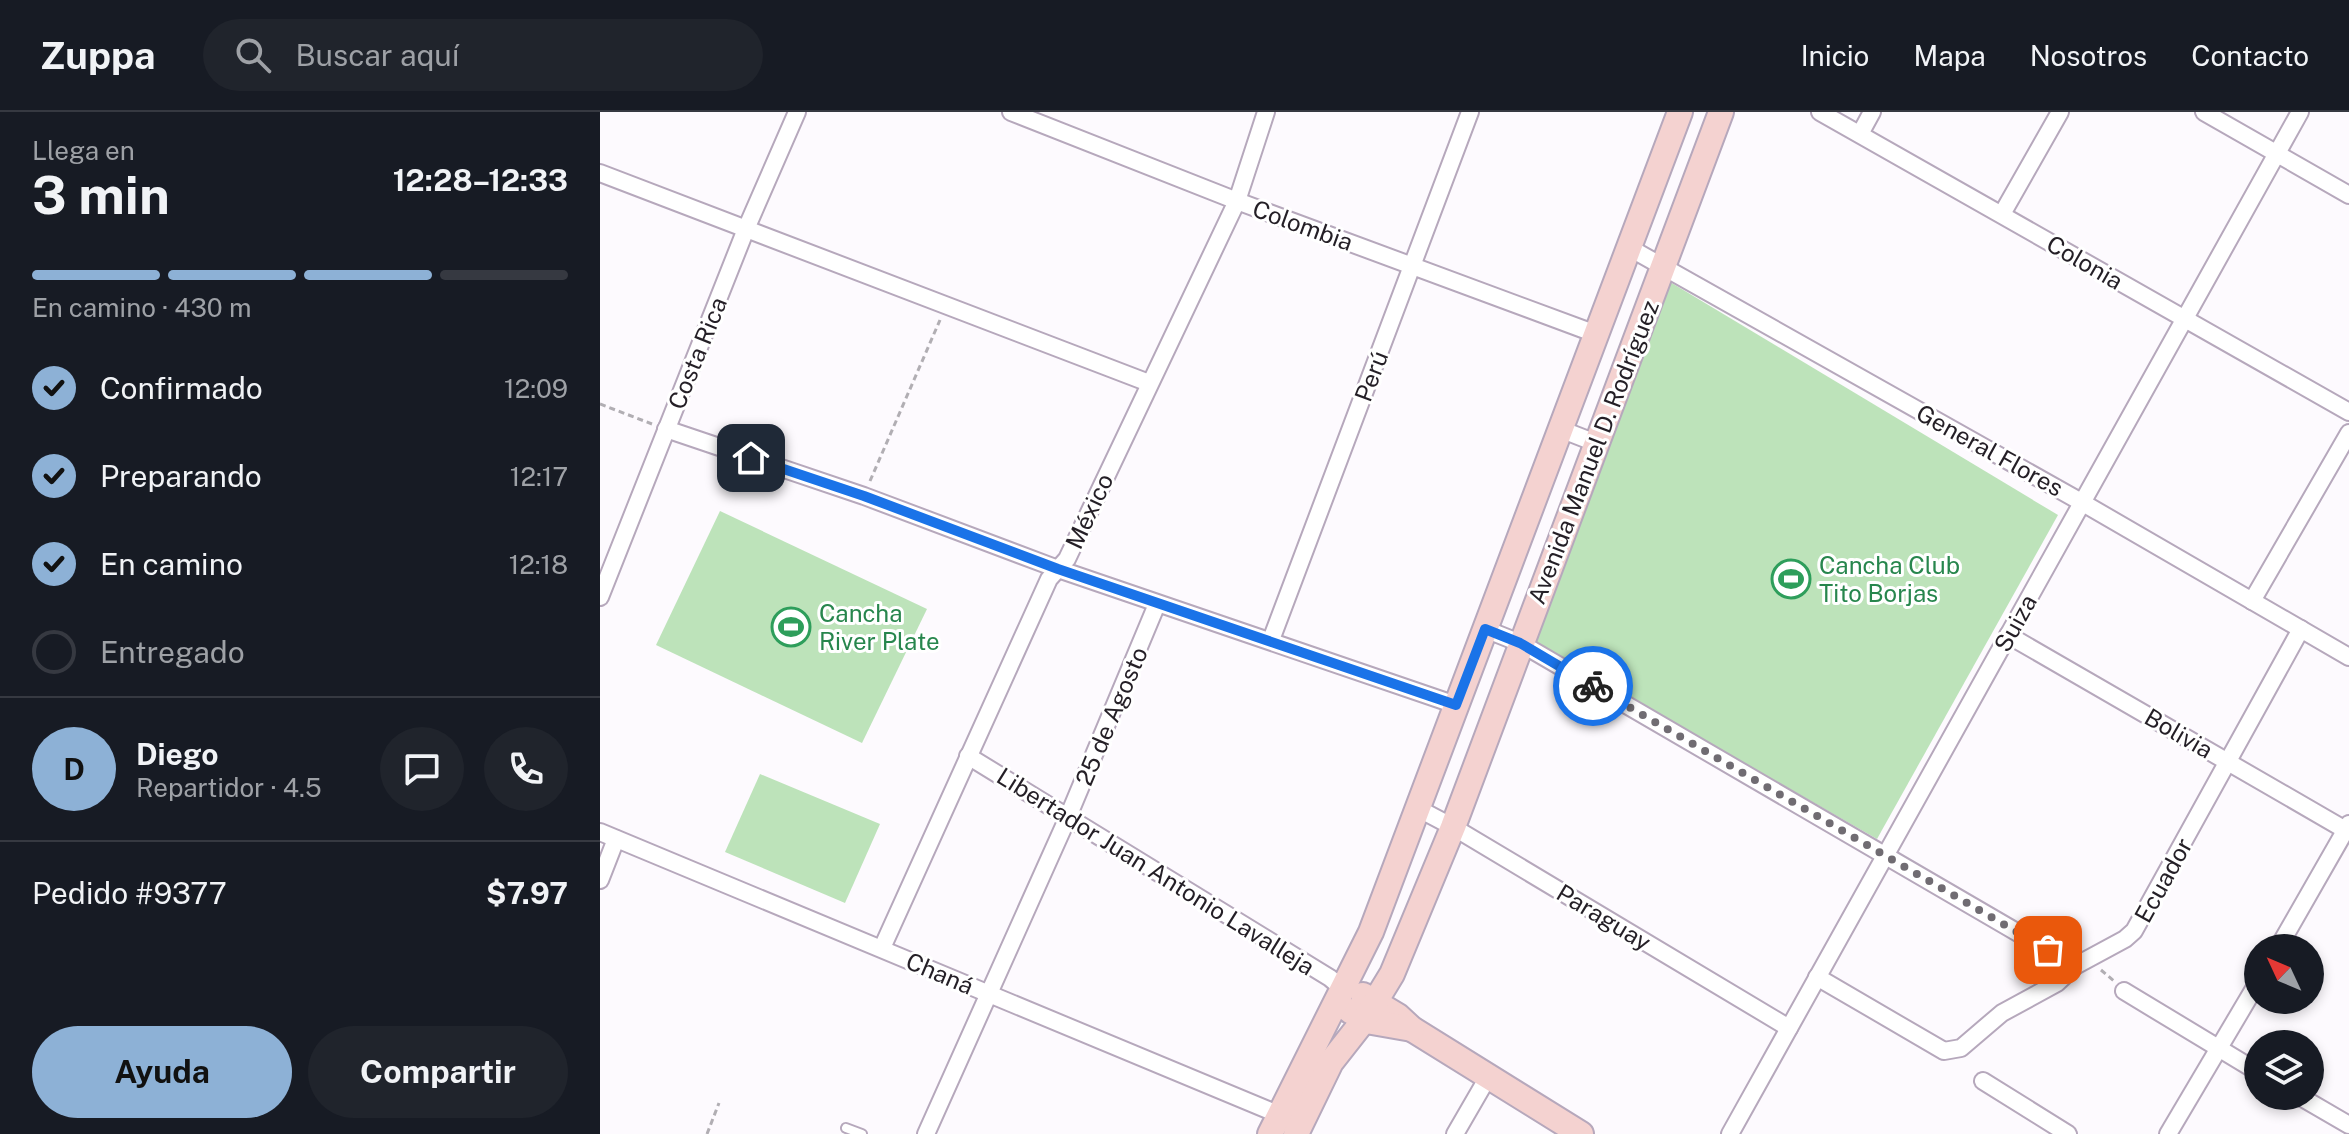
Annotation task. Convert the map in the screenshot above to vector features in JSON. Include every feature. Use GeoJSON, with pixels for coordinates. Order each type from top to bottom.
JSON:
{"type":"FeatureCollection","features":[{"type":"Feature","properties":{"kind":"street","name":"Costa Rica"},"geometry":{"type":"LineString","coordinates":[[600,597],[746,229],[797,112]]}},
{"type":"Feature","properties":{"kind":"street","name":"Colombia"},"geometry":{"type":"LineString","coordinates":[[1011,112],[1040,117],[1237,201],[1596,334]]}},
{"type":"Feature","properties":{"kind":"street","name":"México"},"geometry":{"type":"LineString","coordinates":[[882,948],[1049,579],[1067,559],[1237,201],[1266,112]]}},
{"type":"Feature","properties":{"kind":"street","name":"Perú"},"geometry":{"type":"LineString","coordinates":[[1271,640],[1470,112]]}},
{"type":"Feature","properties":{"kind":"street","name":"Avenida Manuel D. Rodríguez"},"geometry":{"type":"LineString","coordinates":[[1275,1124],[1371,932],[1680,112]]}},
{"type":"Feature","properties":{"kind":"street","name":"Avenida Manuel D. Rodríguez"},"geometry":{"type":"LineString","coordinates":[[1296,1134],[1331,1062],[1370,1011],[1392,974],[1453,827],[1721,112]]}},
{"type":"Feature","properties":{"kind":"street","name":"Colonia"},"geometry":{"type":"LineString","coordinates":[[1820,112],[2349,412]]}},
{"type":"Feature","properties":{"kind":"street"},"geometry":{"type":"LineString","coordinates":[[1860,134],[1872,112]]}},
{"type":"Feature","properties":{"kind":"street"},"geometry":{"type":"LineString","coordinates":[[2002,214],[2060,112]]}},
{"type":"Feature","properties":{"kind":"street"},"geometry":{"type":"LineString","coordinates":[[2204,112],[2349,195]]}},
{"type":"Feature","properties":{"kind":"street","name":"Suiza"},"geometry":{"type":"LineString","coordinates":[[1730,1134],[2300,112]]}},
{"type":"Feature","properties":{"kind":"street"},"geometry":{"type":"LineString","coordinates":[[600,173],[1149,383]]}},
{"type":"Feature","properties":{"kind":"street","name":"General Flores"},"geometry":{"type":"LineString","coordinates":[[1628,247],[2349,657]]}},
{"type":"Feature","properties":{"kind":"street"},"geometry":{"type":"LineString","coordinates":[[666,429],[864,496],[1157,604],[1456,705]]}},
{"type":"Feature","properties":{"kind":"street"},"geometry":{"type":"LineString","coordinates":[[1560,429],[1596,443]]}},
{"type":"Feature","properties":{"kind":"street"},"geometry":{"type":"LineString","coordinates":[[2252,601],[2349,433]]}},
{"type":"Feature","properties":{"kind":"street","name":"25 de Agosto"},"geometry":{"type":"LineString","coordinates":[[926,1134],[1068,817],[1157,604]]}},
{"type":"Feature","properties":{"kind":"street"},"geometry":{"type":"LineString","coordinates":[[1485,629],[1520,643],[1885,854],[2082,963]]}},
{"type":"Feature","properties":{"kind":"street","name":"Ecuador"},"geometry":{"type":"LineString","coordinates":[[1817,977],[1944,1051],[1961,1048],[2002,1013],[2057,983],[2082,963],[2125,939],[2134,931],[2301,629]]}},
{"type":"Feature","properties":{"kind":"street","name":"Bolivia"},"geometry":{"type":"LineString","coordinates":[[2008,635],[2348,828]]}},
{"type":"Feature","properties":{"kind":"street","name":"Libertador Juan Antonio Lavalleja"},"geometry":{"type":"LineString","coordinates":[[968,756],[1330,978],[1343,989],[1349,1010],[1370,1011]]}},
{"type":"Feature","properties":{"kind":"street","name":"Paraguay"},"geometry":{"type":"LineString","coordinates":[[1419,809],[1789,1028]]}},
{"type":"Feature","properties":{"kind":"street"},"geometry":{"type":"LineString","coordinates":[[2286,934],[2348,828]]}},
{"type":"Feature","properties":{"kind":"street","name":"Chaná"},"geometry":{"type":"LineString","coordinates":[[600,832],[882,948],[1275,1124]]}},
{"type":"Feature","properties":{"kind":"street"},"geometry":{"type":"LineString","coordinates":[[600,880],[616,839]]}},
{"type":"Feature","properties":{"kind":"street"},"geometry":{"type":"LineString","coordinates":[[2124,991],[2244,1064]]}},
{"type":"Feature","properties":{"kind":"street"},"geometry":{"type":"LineString","coordinates":[[2168,1134],[2244,1006]]}},
{"type":"Feature","properties":{"kind":"street"},"geometry":{"type":"LineString","coordinates":[[1370,1011],[1412,1029],[1581,1134]]}},
{"type":"Feature","properties":{"kind":"street"},"geometry":{"type":"LineString","coordinates":[[1455,1134],[1488,1077]]}},
{"type":"Feature","properties":{"kind":"street"},"geometry":{"type":"LineString","coordinates":[[1983,1081],[2068,1134]]}},
{"type":"Feature","properties":{"kind":"street"},"geometry":{"type":"LineString","coordinates":[[2321,1110],[2346,1126]]}},
{"type":"Feature","properties":{"kind":"lane"},"geometry":{"type":"LineString","coordinates":[[846,1128],[862,1134]]}},
{"type":"Feature","properties":{"kind":"path"},"geometry":{"type":"LineString","coordinates":[[864,496],[946,305]]}},
{"type":"Feature","properties":{"kind":"path"},"geometry":{"type":"LineString","coordinates":[[600,404],[666,429]]}},
{"type":"Feature","properties":{"kind":"path"},"geometry":{"type":"LineString","coordinates":[[2082,963],[2124,991]]}},
{"type":"Feature","properties":{"kind":"path"},"geometry":{"type":"LineString","coordinates":[[707,1134],[719,1103]]}},
{"type":"Feature","properties":{"kind":"green space","name":"Cancha Club Tito Borjas"},"geometry":{"type":"Polygon","coordinates":[[[1670,282],[2058,515],[1877,839],[1535,643],[1670,282]]]}},
{"type":"Feature","properties":{"kind":"green space","name":"Cancha River Plate"},"geometry":{"type":"Polygon","coordinates":[[[720,511],[927,609],[862,743],[656,645],[720,511]]]}},
{"type":"Feature","properties":{"kind":"green space"},"geometry":{"type":"Polygon","coordinates":[[[760,774],[880,824],[845,903],[725,852],[760,774]]]}},
{"type":"Feature","properties":{"kind":"way so far"},"geometry":{"type":"LineString","coordinates":[[1593,686],[2048,950]]}},
{"type":"Feature","properties":{"kind":"place","name":"Cancha Club Tito Borjas"},"geometry":{"type":"Point","coordinates":[1791,579]}},
{"type":"Feature","properties":{"kind":"place","name":"Cancha River Plate"},"geometry":{"type":"Point","coordinates":[791,627]}},
{"type":"Feature","properties":{"kind":"route"},"geometry":{"type":"LineString","coordinates":[[751,458],[864,496],[1157,604],[1456,705],[1485,629],[1520,643],[1593,686]]}}]}
